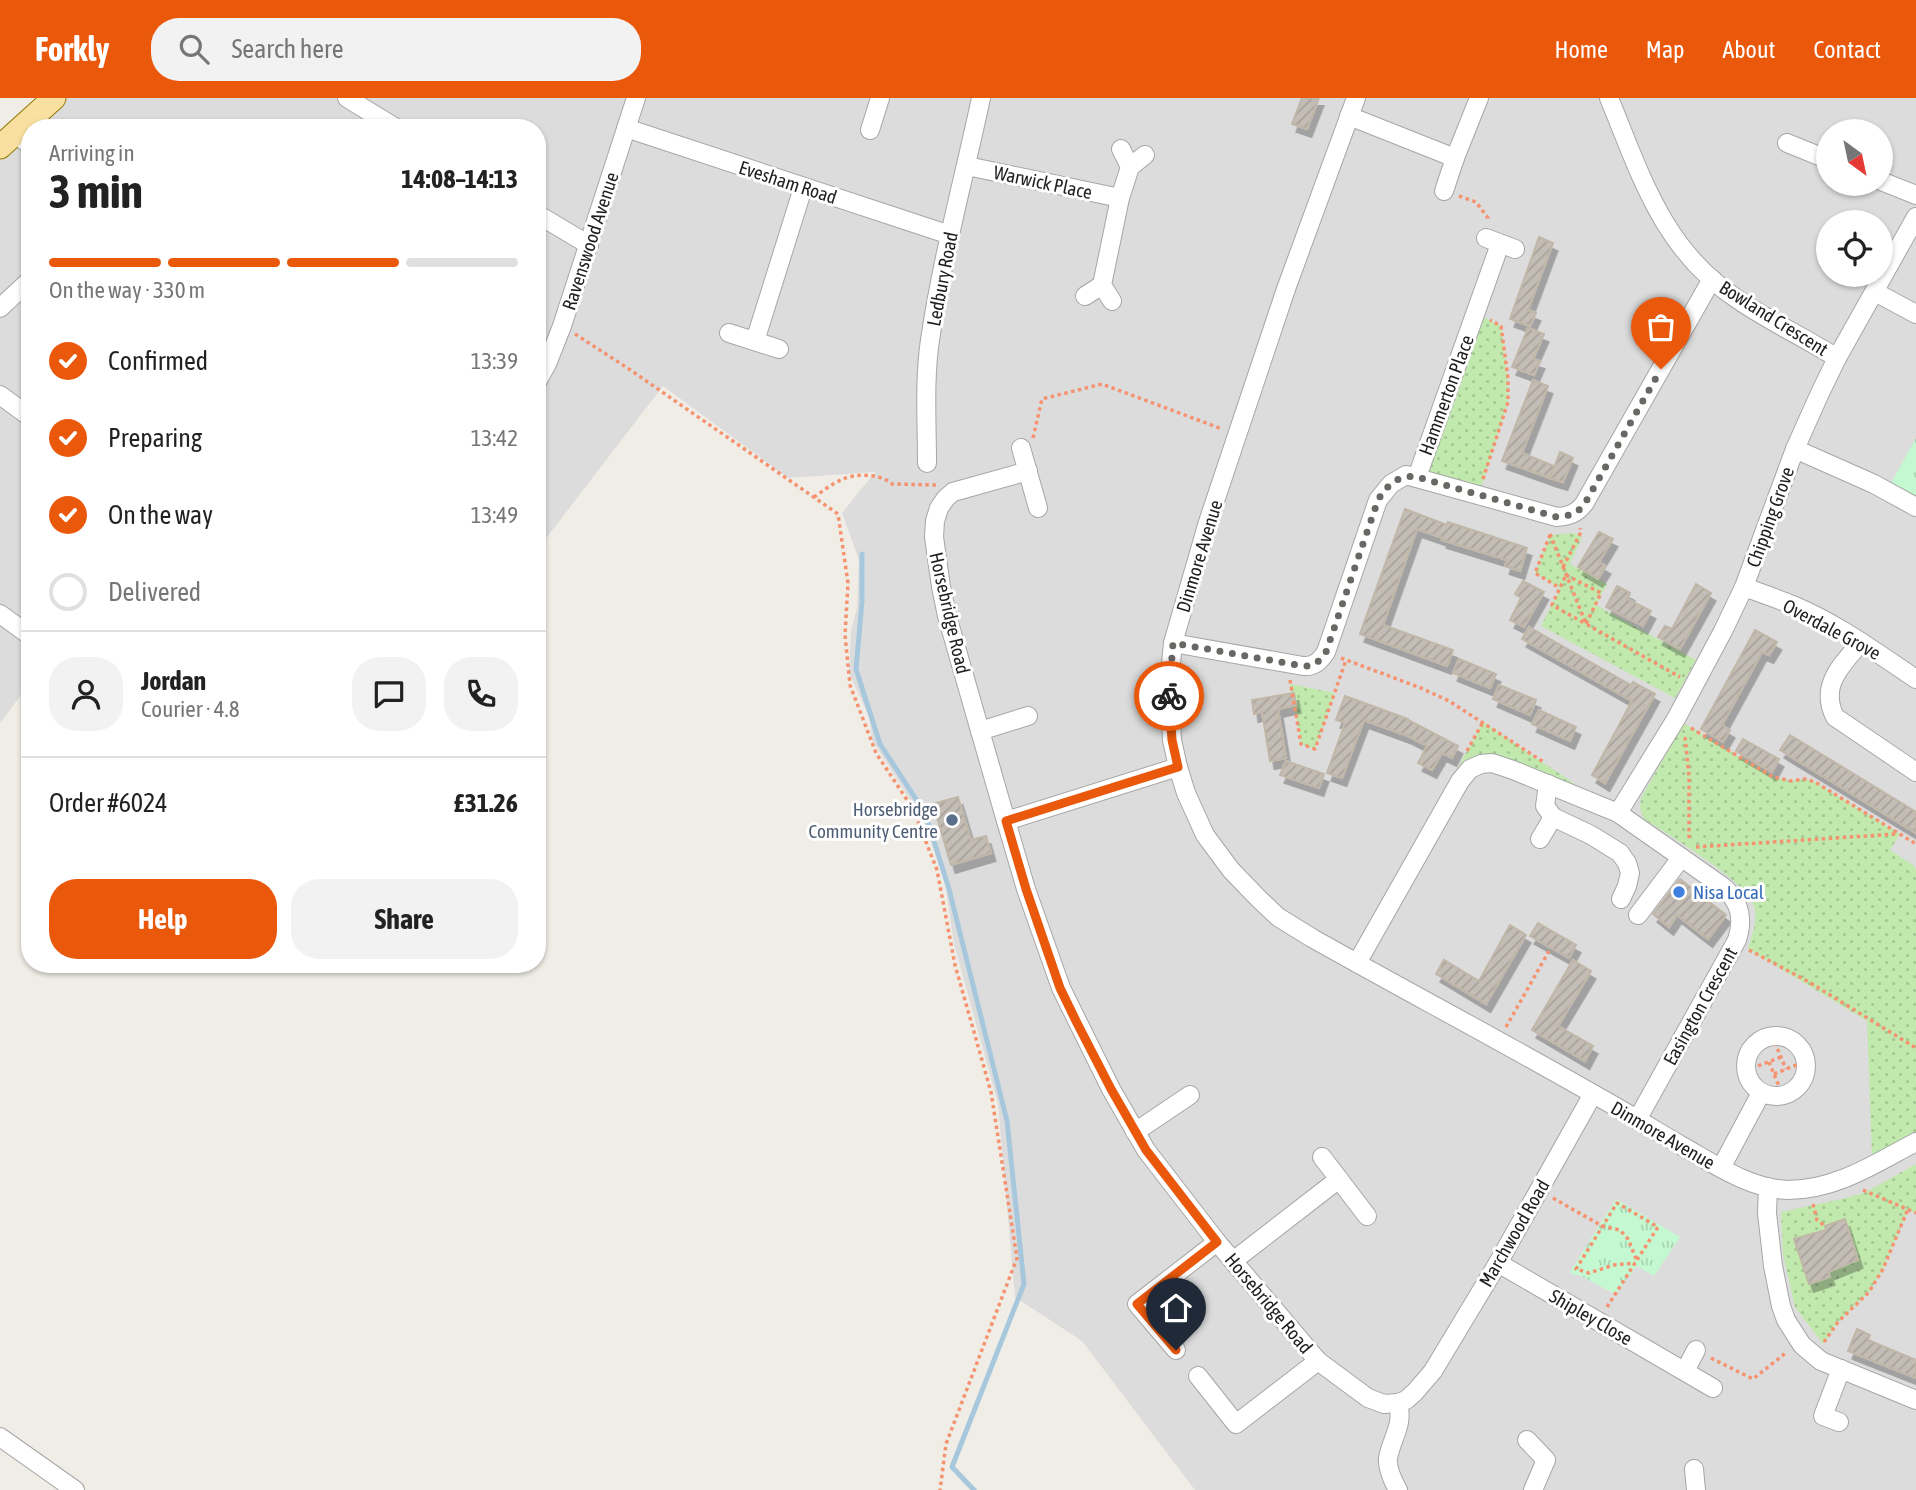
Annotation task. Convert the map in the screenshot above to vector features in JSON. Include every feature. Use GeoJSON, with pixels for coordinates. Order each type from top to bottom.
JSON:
{"type":"FeatureCollection","features":[{"type":"Feature","properties":{"kind":"main road"},"geometry":{"type":"LineString","coordinates":[[35,119],[52,99]]}},
{"type":"Feature","properties":{"kind":"street"},"geometry":{"type":"LineString","coordinates":[[347,98],[381,119]]}},
{"type":"Feature","properties":{"kind":"street","name":"Ravenswood Avenue"},"geometry":{"type":"LineString","coordinates":[[546,366],[562,326],[636,98]]}},
{"type":"Feature","properties":{"kind":"street"},"geometry":{"type":"LineString","coordinates":[[870,130],[880,98]]}},
{"type":"Feature","properties":{"kind":"street","name":"Ledbury Road"},"geometry":{"type":"LineString","coordinates":[[927,463],[926,377],[930,341],[950,235],[981,98]]}},
{"type":"Feature","properties":{"kind":"street","name":"Dinmore Avenue"},"geometry":{"type":"LineString","coordinates":[[1356,98],[1286,289],[1237,434],[1173,643],[1169,683],[1172,740],[1186,793],[1205,835],[1245,886],[1279,917],[1721,1168],[1768,1187],[1809,1189],[1853,1176],[1916,1142]]}},
{"type":"Feature","properties":{"kind":"street"},"geometry":{"type":"LineString","coordinates":[[1444,191],[1479,98]]}},
{"type":"Feature","properties":{"kind":"street","name":"Bowland Crescent"},"geometry":{"type":"LineString","coordinates":[[1609,98],[1657,212],[1692,261],[1741,302],[1838,358]]}},
{"type":"Feature","properties":{"kind":"street"},"geometry":{"type":"LineString","coordinates":[[1349,116],[1455,158]]}},
{"type":"Feature","properties":{"kind":"street","name":"Evesham Road"},"geometry":{"type":"LineString","coordinates":[[626,128],[950,235]]}},
{"type":"Feature","properties":{"kind":"street"},"geometry":{"type":"LineString","coordinates":[[1787,143],[1816,155]]}},
{"type":"Feature","properties":{"kind":"street"},"geometry":{"type":"LineString","coordinates":[[1121,149],[1130,167],[1145,155]]}},
{"type":"Feature","properties":{"kind":"street","name":"Warwick Place"},"geometry":{"type":"LineString","coordinates":[[967,166],[1120,198]]}},
{"type":"Feature","properties":{"kind":"street","name":"Warwick Place"},"geometry":{"type":"LineString","coordinates":[[1102,285],[1120,198],[1130,167]]}},
{"type":"Feature","properties":{"kind":"street"},"geometry":{"type":"LineString","coordinates":[[1894,186],[1916,195]]}},
{"type":"Feature","properties":{"kind":"street"},"geometry":{"type":"LineString","coordinates":[[755,341],[803,187]]}},
{"type":"Feature","properties":{"kind":"street","name":"Chipping Grove"},"geometry":{"type":"LineString","coordinates":[[1618,813],[1680,721],[1694,685],[1744,587],[1795,449],[1838,358],[1916,216]]}},
{"type":"Feature","properties":{"kind":"street"},"geometry":{"type":"LineString","coordinates":[[546,219],[589,245]]}},
{"type":"Feature","properties":{"kind":"street","name":"Hammerton Place"},"geometry":{"type":"LineString","coordinates":[[1417,477],[1500,243]]}},
{"type":"Feature","properties":{"kind":"street"},"geometry":{"type":"LineString","coordinates":[[1173,643],[1288,664],[1311,667],[1317,663],[1326,652],[1378,500],[1391,484],[1406,475],[1557,517],[1578,512],[1712,279]]}},
{"type":"Feature","properties":{"kind":"street"},"geometry":{"type":"LineString","coordinates":[[1085,296],[1102,285],[1112,301]]}},
{"type":"Feature","properties":{"kind":"street"},"geometry":{"type":"LineString","coordinates":[[0,308],[21,288]]}},
{"type":"Feature","properties":{"kind":"street"},"geometry":{"type":"LineString","coordinates":[[1875,292],[1916,314]]}},
{"type":"Feature","properties":{"kind":"street"},"geometry":{"type":"LineString","coordinates":[[729,333],[779,349]]}},
{"type":"Feature","properties":{"kind":"street"},"geometry":{"type":"LineString","coordinates":[[0,395],[21,411]]}},
{"type":"Feature","properties":{"kind":"street"},"geometry":{"type":"LineString","coordinates":[[1020,448],[1038,508]]}},
{"type":"Feature","properties":{"kind":"street"},"geometry":{"type":"LineString","coordinates":[[1795,449],[1874,484],[1916,508]]}},
{"type":"Feature","properties":{"kind":"street","name":"Horsebridge Road"},"geometry":{"type":"LineString","coordinates":[[1028,471],[953,492],[939,508],[934,537],[947,617],[1026,889],[1060,988],[1135,1132],[1217,1242],[1318,1361],[1368,1398],[1384,1404],[1398,1403]]}},
{"type":"Feature","properties":{"kind":"street","name":"Overdale Grove"},"geometry":{"type":"LineString","coordinates":[[1744,587],[1797,606],[1861,642],[1916,679]]}},
{"type":"Feature","properties":{"kind":"street"},"geometry":{"type":"LineString","coordinates":[[0,614],[21,629]]}},
{"type":"Feature","properties":{"kind":"street"},"geometry":{"type":"LineString","coordinates":[[1861,642],[1838,670],[1829,689],[1831,709],[1835,717],[1916,772]]}},
{"type":"Feature","properties":{"kind":"street"},"geometry":{"type":"LineString","coordinates":[[980,731],[1028,716]]}},
{"type":"Feature","properties":{"kind":"street","name":"Easington Crescent"},"geometry":{"type":"LineString","coordinates":[[1356,963],[1460,781],[1470,769],[1492,763],[1618,813],[1732,895],[1740,912],[1741,928],[1637,1119]]}},
{"type":"Feature","properties":{"kind":"street"},"geometry":{"type":"LineString","coordinates":[[1006,821],[1178,767]]}},
{"type":"Feature","properties":{"kind":"street"},"geometry":{"type":"LineString","coordinates":[[1548,784],[1545,806],[1553,817],[1591,835],[1620,853],[1627,863],[1630,873],[1621,899]]}},
{"type":"Feature","properties":{"kind":"street"},"geometry":{"type":"LineString","coordinates":[[1540,839],[1553,817]]}},
{"type":"Feature","properties":{"kind":"street"},"geometry":{"type":"LineString","coordinates":[[1639,915],[1681,858]]}},
{"type":"Feature","properties":{"kind":"street"},"geometry":{"type":"LineString","coordinates":[[1772,1036],[1793,1041],[1806,1061],[1805,1076],[1800,1084],[1794,1091],[1783,1096],[1761,1093],[1748,1080],[1745,1071],[1748,1053],[1753,1045],[1772,1036]]}},
{"type":"Feature","properties":{"kind":"street"},"geometry":{"type":"LineString","coordinates":[[1721,1168],[1761,1093]]}},
{"type":"Feature","properties":{"kind":"street","name":"Marchwood Road"},"geometry":{"type":"LineString","coordinates":[[1398,1403],[1415,1392],[1433,1371],[1498,1263],[1593,1094]]}},
{"type":"Feature","properties":{"kind":"street"},"geometry":{"type":"LineString","coordinates":[[1135,1132],[1191,1095]]}},
{"type":"Feature","properties":{"kind":"street"},"geometry":{"type":"LineString","coordinates":[[1322,1157],[1367,1216]]}},
{"type":"Feature","properties":{"kind":"street"},"geometry":{"type":"LineString","coordinates":[[1233,1261],[1339,1179]]}},
{"type":"Feature","properties":{"kind":"street"},"geometry":{"type":"LineString","coordinates":[[1768,1187],[1767,1213],[1773,1266],[1786,1320],[1799,1342],[1821,1361],[1916,1400]]}},
{"type":"Feature","properties":{"kind":"street"},"geometry":{"type":"LineString","coordinates":[[1176,1350],[1137,1304],[1217,1242]]}},
{"type":"Feature","properties":{"kind":"street","name":"Shipley Close"},"geometry":{"type":"LineString","coordinates":[[1498,1263],[1713,1388]]}},
{"type":"Feature","properties":{"kind":"street"},"geometry":{"type":"LineString","coordinates":[[1685,1371],[1696,1350]]}},
{"type":"Feature","properties":{"kind":"street"},"geometry":{"type":"LineString","coordinates":[[1198,1376],[1236,1423],[1318,1361]]}},
{"type":"Feature","properties":{"kind":"street"},"geometry":{"type":"LineString","coordinates":[[1839,1422],[1823,1416],[1840,1369]]}},
{"type":"Feature","properties":{"kind":"street"},"geometry":{"type":"LineString","coordinates":[[1397,1490],[1388,1460],[1401,1418],[1398,1403]]}},
{"type":"Feature","properties":{"kind":"street"},"geometry":{"type":"LineString","coordinates":[[0,1437],[75,1490]]}},
{"type":"Feature","properties":{"kind":"street"},"geometry":{"type":"LineString","coordinates":[[1527,1440],[1554,1460],[1533,1490]]}},
{"type":"Feature","properties":{"kind":"street"},"geometry":{"type":"LineString","coordinates":[[1694,1469],[1696,1490]]}},
{"type":"Feature","properties":{"kind":"path"},"geometry":{"type":"LineString","coordinates":[[1444,191],[1476,202],[1488,218],[1500,243]]}},
{"type":"Feature","properties":{"kind":"path","name":"Hammerton Place"},"geometry":{"type":"LineString","coordinates":[[1475,313],[1501,326],[1508,378],[1508,402],[1479,495]]}},
{"type":"Feature","properties":{"kind":"path"},"geometry":{"type":"LineString","coordinates":[[562,326],[629,369],[838,514],[848,583],[845,635],[850,685],[876,753],[913,809],[937,870],[955,965],[991,1092],[1017,1258],[946,1444],[940,1490]]}},
{"type":"Feature","properties":{"kind":"path"},"geometry":{"type":"LineString","coordinates":[[1020,448],[1032,445],[1042,399],[1101,384],[1237,434]]}},
{"type":"Feature","properties":{"kind":"path"},"geometry":{"type":"LineString","coordinates":[[814,497],[845,478],[866,476],[886,478],[892,484],[936,485]]}},
{"type":"Feature","properties":{"kind":"path"},"geometry":{"type":"LineString","coordinates":[[1539,512],[1586,624]]}},
{"type":"Feature","properties":{"kind":"path"},"geometry":{"type":"LineString","coordinates":[[1563,567],[1581,532],[1578,512]]}},
{"type":"Feature","properties":{"kind":"path"},"geometry":{"type":"LineString","coordinates":[[1550,535],[1535,573],[1560,588]]}},
{"type":"Feature","properties":{"kind":"path"},"geometry":{"type":"LineString","coordinates":[[1566,575],[1552,606],[1694,685]]}},
{"type":"Feature","properties":{"kind":"path"},"geometry":{"type":"LineString","coordinates":[[1566,575],[1601,593],[1586,624]]}},
{"type":"Feature","properties":{"kind":"path"},"geometry":{"type":"LineString","coordinates":[[1326,652],[1449,701],[1546,764]]}},
{"type":"Feature","properties":{"kind":"path"},"geometry":{"type":"LineString","coordinates":[[1288,664],[1301,744],[1315,749],[1346,660]]}},
{"type":"Feature","properties":{"kind":"path"},"geometry":{"type":"LineString","coordinates":[[1680,721],[1689,776],[1689,847],[1900,834]]}},
{"type":"Feature","properties":{"kind":"path"},"geometry":{"type":"LineString","coordinates":[[1680,721],[1773,777],[1815,782],[1916,844]]}},
{"type":"Feature","properties":{"kind":"path"},"geometry":{"type":"LineString","coordinates":[[1735,942],[1809,982],[1916,1048]]}},
{"type":"Feature","properties":{"kind":"path"},"geometry":{"type":"LineString","coordinates":[[1498,1041],[1549,951]]}},
{"type":"Feature","properties":{"kind":"path"},"geometry":{"type":"LineString","coordinates":[[1772,1036],[1786,1069]]}},
{"type":"Feature","properties":{"kind":"path"},"geometry":{"type":"LineString","coordinates":[[1745,1071],[1781,1057]]}},
{"type":"Feature","properties":{"kind":"path"},"geometry":{"type":"LineString","coordinates":[[1774,1074],[1806,1061]]}},
{"type":"Feature","properties":{"kind":"path"},"geometry":{"type":"LineString","coordinates":[[1769,1062],[1783,1096]]}},
{"type":"Feature","properties":{"kind":"path"},"geometry":{"type":"LineString","coordinates":[[1839,1180],[1916,1213]]}},
{"type":"Feature","properties":{"kind":"path"},"geometry":{"type":"LineString","coordinates":[[1539,1189],[1602,1226],[1620,1230],[1628,1239],[1636,1262]]}},
{"type":"Feature","properties":{"kind":"path"},"geometry":{"type":"LineString","coordinates":[[1809,1189],[1817,1220],[1825,1226]]}},
{"type":"Feature","properties":{"kind":"path"},"geometry":{"type":"LineString","coordinates":[[1598,1321],[1636,1262],[1658,1227],[1617,1203],[1576,1269],[1589,1273],[1636,1262]]}},
{"type":"Feature","properties":{"kind":"path"},"geometry":{"type":"LineString","coordinates":[[1815,1356],[1838,1322],[1869,1292],[1883,1269],[1908,1209]]}},
{"type":"Feature","properties":{"kind":"path"},"geometry":{"type":"LineString","coordinates":[[1696,1350],[1753,1379],[1799,1342]]}},
{"type":"Feature","properties":{"kind":"shaded area"},"geometry":{"type":"Polygon","coordinates":[[[49,98],[1916,98],[1916,1490],[1195,1490],[1082,1341],[1015,1297],[998,1104],[954,944],[943,870],[924,822],[872,740],[870,719],[849,673],[851,631],[857,608],[859,560],[842,513],[875,472],[788,478],[663,386],[546,538],[546,119],[28,119],[49,98]]]}},
{"type":"Feature","properties":{"kind":"shaded area"},"geometry":{"type":"Polygon","coordinates":[[[21,126],[21,695],[0,723],[0,147],[21,126]]]}},
{"type":"Feature","properties":{"kind":"green space"},"geometry":{"type":"Polygon","coordinates":[[[1479,315],[1501,326],[1508,378],[1508,402],[1481,488],[1423,471],[1479,315]]]}},
{"type":"Feature","properties":{"kind":"green space"},"geometry":{"type":"Polygon","coordinates":[[[1916,438],[1916,498],[1891,483],[1916,438]]]}},
{"type":"Feature","properties":{"kind":"green space"},"geometry":{"type":"Polygon","coordinates":[[[1574,533],[1582,537],[1570,564],[1607,584],[1596,605],[1696,660],[1675,698],[1541,626],[1560,588],[1535,573],[1550,535],[1574,533]]]}},
{"type":"Feature","properties":{"kind":"green space"},"geometry":{"type":"Polygon","coordinates":[[[1290,684],[1335,693],[1315,749],[1301,744],[1290,684]]]}},
{"type":"Feature","properties":{"kind":"green space"},"geometry":{"type":"Polygon","coordinates":[[[1483,722],[1618,813],[1479,758],[1456,771],[1483,722]]]}},
{"type":"Feature","properties":{"kind":"green space"},"geometry":{"type":"Polygon","coordinates":[[[1684,723],[1773,777],[1815,782],[1900,834],[1890,850],[1916,869],[1916,1133],[1872,1157],[1867,1021],[1748,949],[1755,917],[1754,906],[1748,896],[1723,872],[1644,819],[1640,808],[1641,798],[1684,723]]]}},
{"type":"Feature","properties":{"kind":"green space"},"geometry":{"type":"Polygon","coordinates":[[[1916,1164],[1916,1213],[1908,1210],[1883,1269],[1869,1292],[1838,1322],[1823,1344],[1795,1307],[1783,1254],[1781,1212],[1866,1192],[1916,1164]]]}},
{"type":"Feature","properties":{"kind":"green space"},"geometry":{"type":"Polygon","coordinates":[[[1616,1199],[1680,1237],[1654,1276],[1637,1266],[1615,1294],[1570,1272],[1616,1199]]]}},
{"type":"Feature","properties":{"kind":"building"},"geometry":{"type":"Polygon","coordinates":[[[1302,98],[1319,98],[1307,129],[1292,124],[1302,98]]]}},
{"type":"Feature","properties":{"kind":"building"},"geometry":{"type":"Polygon","coordinates":[[[1539,237],[1553,243],[1528,310],[1536,313],[1530,326],[1510,319],[1539,237]]]}},
{"type":"Feature","properties":{"kind":"building"},"geometry":{"type":"Polygon","coordinates":[[[1528,328],[1544,334],[1533,359],[1540,361],[1534,375],[1512,367],[1528,328]]]}},
{"type":"Feature","properties":{"kind":"building"},"geometry":{"type":"Polygon","coordinates":[[[1533,380],[1548,386],[1522,453],[1554,466],[1550,478],[1502,461],[1533,380]]]}},
{"type":"Feature","properties":{"kind":"building"},"geometry":{"type":"Polygon","coordinates":[[[1560,452],[1573,458],[1563,482],[1550,478],[1560,452]]]}},
{"type":"Feature","properties":{"kind":"building"},"geometry":{"type":"Polygon","coordinates":[[[1405,509],[1447,525],[1448,522],[1527,548],[1520,571],[1505,566],[1507,560],[1442,540],[1443,538],[1417,529],[1383,625],[1453,650],[1447,666],[1360,634],[1405,509]]]}},
{"type":"Feature","properties":{"kind":"building"},"geometry":{"type":"Polygon","coordinates":[[[1599,532],[1613,539],[1599,562],[1606,566],[1598,579],[1578,567],[1599,532]]]}},
{"type":"Feature","properties":{"kind":"building"},"geometry":{"type":"Polygon","coordinates":[[[1523,581],[1544,592],[1524,627],[1510,620],[1521,598],[1515,594],[1523,581]]]}},
{"type":"Feature","properties":{"kind":"building"},"geometry":{"type":"Polygon","coordinates":[[[1696,584],[1711,593],[1680,649],[1658,637],[1665,626],[1672,629],[1696,584]]]}},
{"type":"Feature","properties":{"kind":"building"},"geometry":{"type":"Polygon","coordinates":[[[1617,586],[1630,593],[1627,599],[1651,611],[1643,626],[1606,607],[1617,586]]]}},
{"type":"Feature","properties":{"kind":"building"},"geometry":{"type":"Polygon","coordinates":[[[1529,627],[1631,685],[1633,682],[1655,694],[1605,783],[1592,775],[1632,701],[1522,639],[1529,627]]]}},
{"type":"Feature","properties":{"kind":"building"},"geometry":{"type":"Polygon","coordinates":[[[1755,630],[1777,642],[1769,655],[1762,652],[1722,725],[1730,730],[1723,742],[1701,729],[1755,630]]]}},
{"type":"Feature","properties":{"kind":"building"},"geometry":{"type":"Polygon","coordinates":[[[1459,659],[1496,674],[1490,688],[1453,673],[1459,659]]]}},
{"type":"Feature","properties":{"kind":"building"},"geometry":{"type":"Polygon","coordinates":[[[1499,685],[1536,700],[1530,715],[1493,699],[1499,685]]]}},
{"type":"Feature","properties":{"kind":"building"},"geometry":{"type":"Polygon","coordinates":[[[1294,693],[1296,705],[1278,709],[1286,758],[1270,761],[1262,712],[1254,714],[1252,700],[1294,693]]]}},
{"type":"Feature","properties":{"kind":"building"},"geometry":{"type":"Polygon","coordinates":[[[1345,696],[1408,719],[1458,746],[1452,758],[1442,753],[1432,770],[1418,763],[1427,746],[1364,720],[1342,778],[1327,773],[1345,723],[1336,720],[1345,696]]]}},
{"type":"Feature","properties":{"kind":"building"},"geometry":{"type":"Polygon","coordinates":[[[1539,710],[1576,727],[1570,741],[1532,724],[1539,710]]]}},
{"type":"Feature","properties":{"kind":"building"},"geometry":{"type":"Polygon","coordinates":[[[1790,735],[1916,812],[1916,833],[1780,750],[1790,735]]]}},
{"type":"Feature","properties":{"kind":"building"},"geometry":{"type":"Polygon","coordinates":[[[1743,739],[1779,759],[1772,772],[1736,751],[1743,739]]]}},
{"type":"Feature","properties":{"kind":"building"},"geometry":{"type":"Polygon","coordinates":[[[1286,761],[1324,774],[1319,788],[1280,775],[1286,761]]]}},
{"type":"Feature","properties":{"kind":"building","name":"Horsebridge Community Centre"},"geometry":{"type":"Polygon","coordinates":[[[958,797],[971,840],[986,836],[991,853],[951,865],[933,804],[958,797]]]}},
{"type":"Feature","properties":{"kind":"building","name":"Nisa Local"},"geometry":{"type":"Polygon","coordinates":[[[1680,879],[1726,915],[1708,939],[1677,915],[1669,927],[1653,914],[1680,879]]]}},
{"type":"Feature","properties":{"kind":"building"},"geometry":{"type":"Polygon","coordinates":[[[1538,923],[1576,945],[1569,958],[1530,936],[1538,923]]]}},
{"type":"Feature","properties":{"kind":"building"},"geometry":{"type":"Polygon","coordinates":[[[1510,925],[1526,935],[1486,1004],[1436,974],[1444,960],[1479,981],[1510,925]]]}},
{"type":"Feature","properties":{"kind":"building"},"geometry":{"type":"Polygon","coordinates":[[[1573,960],[1591,971],[1558,1026],[1593,1046],[1585,1061],[1532,1030],[1573,960]]]}},
{"type":"Feature","properties":{"kind":"building"},"geometry":{"type":"Polygon","coordinates":[[[1845,1219],[1858,1260],[1828,1272],[1830,1277],[1809,1284],[1794,1239],[1826,1230],[1825,1226],[1845,1219]]]}},
{"type":"Feature","properties":{"kind":"building"},"geometry":{"type":"Polygon","coordinates":[[[1857,1329],[1870,1335],[1868,1340],[1916,1360],[1916,1378],[1848,1351],[1857,1329]]]}},
{"type":"Feature","properties":{"kind":"waterway"},"geometry":{"type":"LineString","coordinates":[[862,554],[862,602],[856,669],[880,744],[925,813],[949,889],[1007,1121],[1024,1284],[952,1467],[974,1490]]}},
{"type":"Feature","properties":{"kind":"way so far"},"geometry":{"type":"LineString","coordinates":[[1169,696],[1173,643],[1303,666],[1311,667],[1317,663],[1326,652],[1378,500],[1391,484],[1406,475],[1557,517],[1578,512],[1661,369]]}},
{"type":"Feature","properties":{"kind":"place","name":"Horsebridge Community Centre"},"geometry":{"type":"Point","coordinates":[952,820]}},
{"type":"Feature","properties":{"kind":"place","name":"Nisa Local"},"geometry":{"type":"Point","coordinates":[1679,892]}},
{"type":"Feature","properties":{"kind":"route"},"geometry":{"type":"LineString","coordinates":[[1169,696],[1172,740],[1178,767],[1006,821],[1060,988],[1077,1023],[1146,1150],[1217,1242],[1137,1304],[1176,1350]]}}]}
